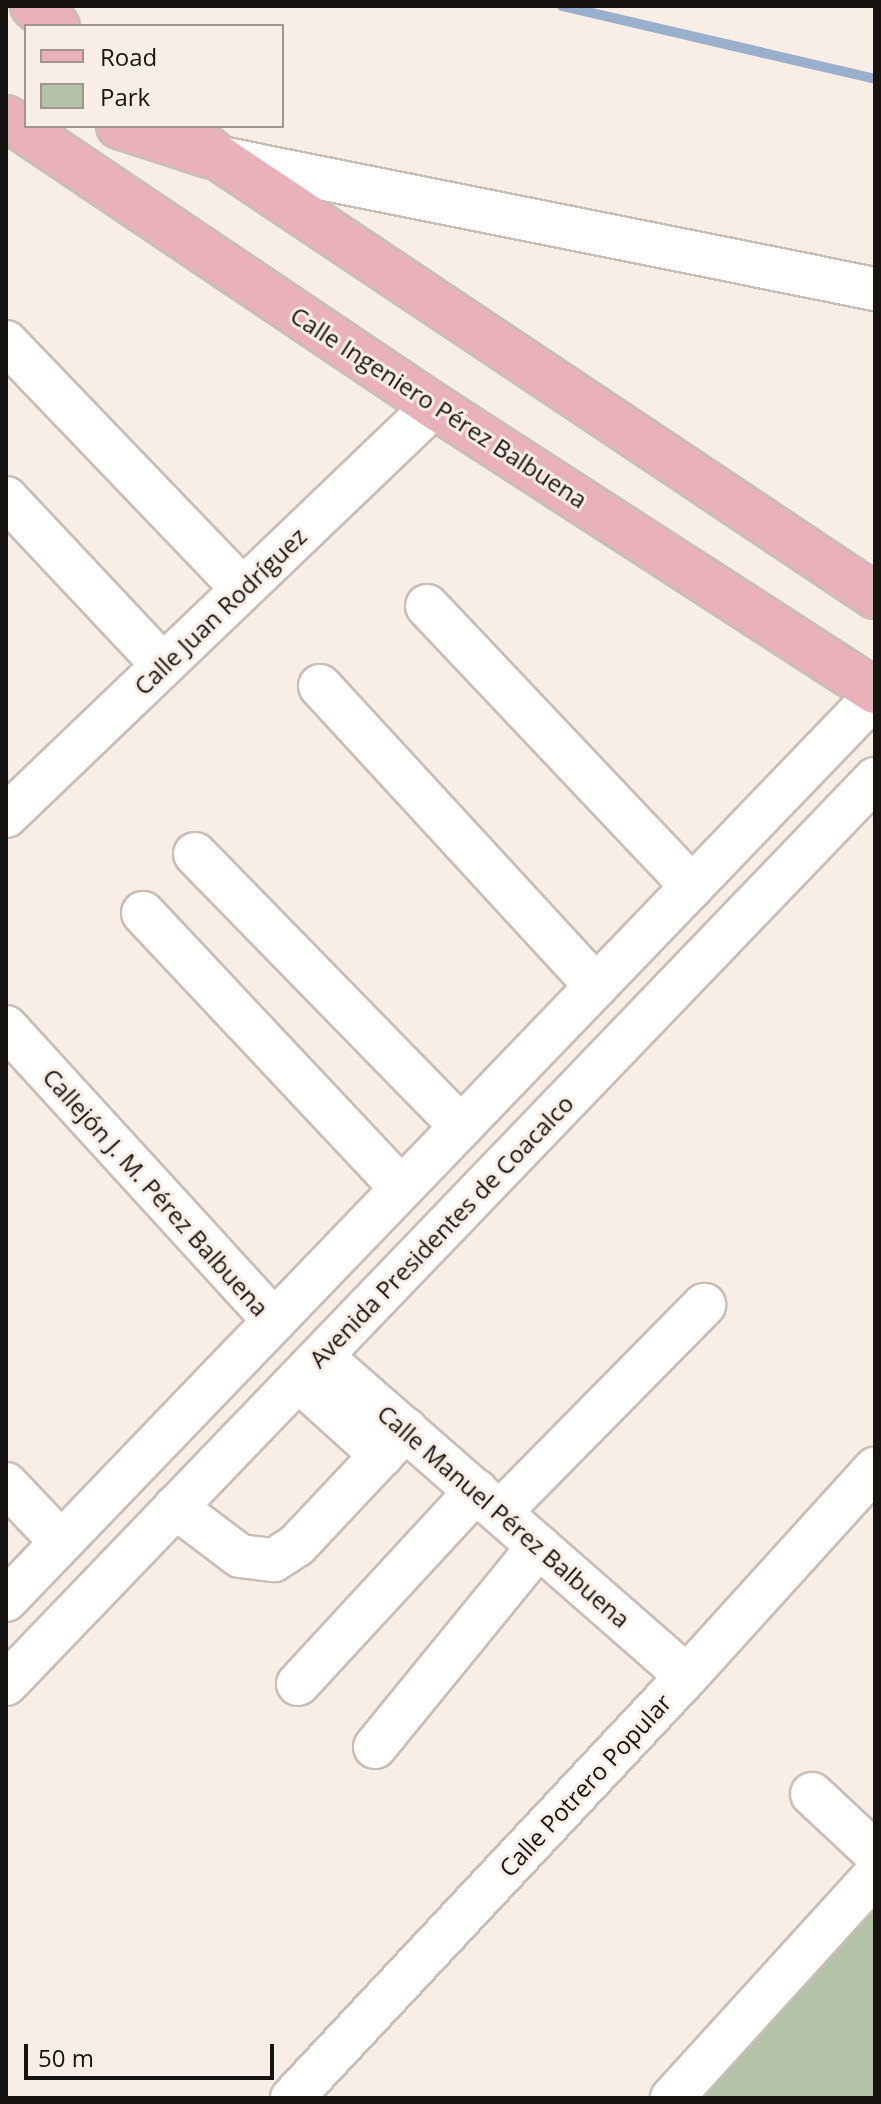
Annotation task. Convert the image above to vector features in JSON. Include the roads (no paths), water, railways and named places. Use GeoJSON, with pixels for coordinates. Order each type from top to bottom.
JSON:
{"type":"FeatureCollection","features":[{"type":"Feature","properties":{"kind":"main road"},"geometry":{"type":"LineString","coordinates":[[33,6],[55,24]]}},
{"type":"Feature","properties":{"kind":"main road","name":"Calle Ingeniero Pérez Balbuena"},"geometry":{"type":"LineString","coordinates":[[6,118],[434,406],[875,693]]}},
{"type":"Feature","properties":{"kind":"main road"},"geometry":{"type":"LineString","coordinates":[[125,128],[219,158]]}},
{"type":"Feature","properties":{"kind":"main road"},"geometry":{"type":"LineString","coordinates":[[182,128],[219,158],[875,596]]}},
{"type":"Feature","properties":{"kind":"street"},"geometry":{"type":"LineString","coordinates":[[219,158],[875,289]]}},
{"type":"Feature","properties":{"kind":"street"},"geometry":{"type":"LineString","coordinates":[[6,342],[243,589]]}},
{"type":"Feature","properties":{"kind":"street","name":"Calle Juan Rodríguez"},"geometry":{"type":"LineString","coordinates":[[12,799],[163,665],[434,406]]}},
{"type":"Feature","properties":{"kind":"street"},"geometry":{"type":"LineString","coordinates":[[6,498],[163,665]]}},
{"type":"Feature","properties":{"kind":"street"},"geometry":{"type":"LineString","coordinates":[[427,606],[692,886]]}},
{"type":"Feature","properties":{"kind":"street"},"geometry":{"type":"LineString","coordinates":[[320,686],[596,986]]}},
{"type":"Feature","properties":{"kind":"street"},"geometry":{"type":"LineString","coordinates":[[6,1600],[875,693]]}},
{"type":"Feature","properties":{"kind":"street","name":"Avenida Presidentes de Coacalco"},"geometry":{"type":"LineString","coordinates":[[6,1684],[875,779]]}},
{"type":"Feature","properties":{"kind":"street"},"geometry":{"type":"LineString","coordinates":[[195,854],[461,1127]]}},
{"type":"Feature","properties":{"kind":"street"},"geometry":{"type":"LineString","coordinates":[[143,913],[401,1188]]}},
{"type":"Feature","properties":{"kind":"street","name":"Callejón J. M. Pérez Balbuena"},"geometry":{"type":"LineString","coordinates":[[6,1027],[274,1321]]}},
{"type":"Feature","properties":{"kind":"street"},"geometry":{"type":"LineString","coordinates":[[509,1077],[551,1116]]}},
{"type":"Feature","properties":{"kind":"street"},"geometry":{"type":"LineString","coordinates":[[298,1684],[488,1501],[704,1305]]}},
{"type":"Feature","properties":{"kind":"street","name":"Calle Manuel Pérez Balbuena"},"geometry":{"type":"LineString","coordinates":[[310,1368],[394,1442],[488,1501],[687,1676]]}},
{"type":"Feature","properties":{"kind":"street"},"geometry":{"type":"LineString","coordinates":[[175,1507],[240,1556],[274,1560],[297,1545],[394,1442]]}},
{"type":"Feature","properties":{"kind":"street","name":"Calle Potrero Popular"},"geometry":{"type":"LineString","coordinates":[[292,2098],[687,1676],[875,1469]]}},
{"type":"Feature","properties":{"kind":"street"},"geometry":{"type":"LineString","coordinates":[[6,1484],[61,1542]]}},
{"type":"Feature","properties":{"kind":"street"},"geometry":{"type":"LineString","coordinates":[[375,1747],[539,1546]]}},
{"type":"Feature","properties":{"kind":"street"},"geometry":{"type":"LineString","coordinates":[[812,1794],[875,1853]]}},
{"type":"Feature","properties":{"kind":"street"},"geometry":{"type":"LineString","coordinates":[[672,2098],[875,1875]]}},
{"type":"Feature","properties":{"kind":"waterway"},"geometry":{"type":"LineString","coordinates":[[562,6],[875,79]]}}]}
